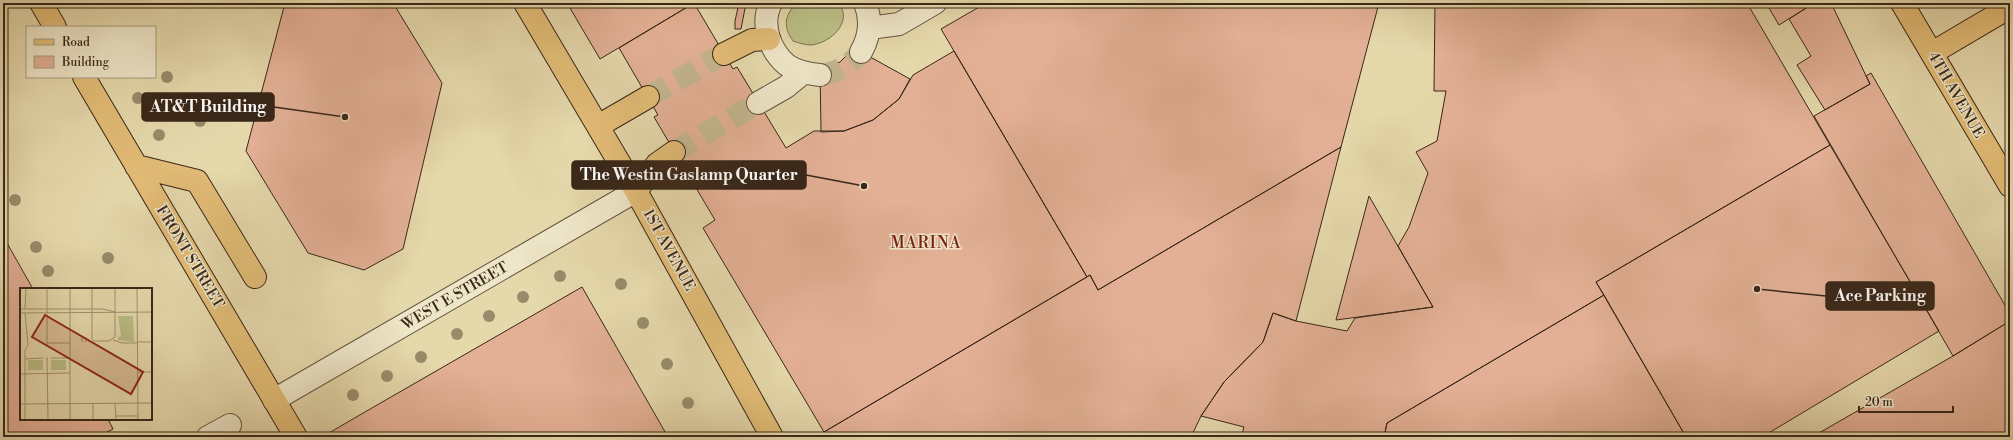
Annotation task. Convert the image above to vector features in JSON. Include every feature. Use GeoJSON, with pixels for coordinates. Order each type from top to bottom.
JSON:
{"type":"FeatureCollection","features":[{"type":"Feature","properties":{"kind":"main road"},"geometry":{"type":"LineString","coordinates":[[41,3],[54,26]]}},
{"type":"Feature","properties":{"kind":"main road","name":"1ST AVENUE"},"geometry":{"type":"LineString","coordinates":[[525,3],[636,191],[770,436]]}},
{"type":"Feature","properties":{"kind":"main road","name":"4TH AVENUE"},"geometry":{"type":"LineString","coordinates":[[1902,3],[2010,186]]}},
{"type":"Feature","properties":{"kind":"main road"},"geometry":{"type":"LineString","coordinates":[[1932,53],[2010,7]]}},
{"type":"Feature","properties":{"kind":"main road"},"geometry":{"type":"LineString","coordinates":[[724,54],[752,40],[769,39]]}},
{"type":"Feature","properties":{"kind":"main road","name":"FRONT STREET"},"geometry":{"type":"LineString","coordinates":[[85,78],[296,437]]}},
{"type":"Feature","properties":{"kind":"main road"},"geometry":{"type":"LineString","coordinates":[[598,126],[648,97]]}},
{"type":"Feature","properties":{"kind":"main road"},"geometry":{"type":"LineString","coordinates":[[636,191],[657,164],[674,152]]}},
{"type":"Feature","properties":{"kind":"main road"},"geometry":{"type":"LineString","coordinates":[[136,166],[197,181],[255,277]]}},
{"type":"Feature","properties":{"kind":"street"},"geometry":{"type":"LineString","coordinates":[[758,103],[812,74],[788,66],[776,54],[769,39],[766,22],[771,3]]}},
{"type":"Feature","properties":{"kind":"street"},"geometry":{"type":"LineString","coordinates":[[861,52],[870,28],[869,11],[865,3]]}},
{"type":"Feature","properties":{"kind":"street"},"geometry":{"type":"LineString","coordinates":[[870,28],[899,24],[934,3]]}},
{"type":"Feature","properties":{"kind":"street","name":"WEST E STREET"},"geometry":{"type":"LineString","coordinates":[[274,400],[636,191]]}},
{"type":"Feature","properties":{"kind":"street"},"geometry":{"type":"LineString","coordinates":[[208,437],[230,425]]}},
{"type":"Feature","properties":{"kind":"green space"},"geometry":{"type":"Polygon","coordinates":[[[797,3],[839,3],[843,10],[842,24],[832,36],[819,43],[809,45],[793,41],[786,26],[786,21],[789,12],[797,3]]]}},
{"type":"Feature","properties":{"kind":"building"},"geometry":{"type":"Polygon","coordinates":[[[285,3],[393,3],[442,83],[403,249],[364,270],[308,253],[246,151],[285,3]]]}},
{"type":"Feature","properties":{"kind":"building"},"geometry":{"type":"Polygon","coordinates":[[[567,3],[639,3],[641,7],[648,3],[694,3],[600,59],[567,3]]]}},
{"type":"Feature","properties":{"kind":"building"},"geometry":{"type":"Polygon","coordinates":[[[694,3],[733,69],[737,67],[786,148],[814,131],[844,131],[873,120],[899,99],[913,75],[954,51],[1087,277],[824,432],[703,228],[715,220],[654,117],[658,115],[619,48],[694,3]]]}},
{"type":"Feature","properties":{"kind":"building"},"geometry":{"type":"Polygon","coordinates":[[[739,3],[746,3],[741,29],[735,29],[735,21],[739,3]]]}},
{"type":"Feature","properties":{"kind":"building"},"geometry":{"type":"Polygon","coordinates":[[[986,3],[1379,3],[1341,147],[1098,290],[1090,275],[1087,277],[941,29],[986,3]]]}},
{"type":"Feature","properties":{"kind":"building"},"geometry":{"type":"Polygon","coordinates":[[[1435,3],[1747,3],[1830,145],[1596,282],[1604,295],[1387,423],[1384,437],[1241,437],[1244,427],[1201,416],[1224,382],[1263,342],[1273,313],[1296,321],[1347,331],[1355,318],[1433,307],[1398,246],[1409,227],[1428,173],[1416,152],[1437,141],[1446,91],[1434,91],[1435,3]]]}},
{"type":"Feature","properties":{"kind":"building"},"geometry":{"type":"Polygon","coordinates":[[[1766,3],[1814,3],[1779,25],[1766,3]]]}},
{"type":"Feature","properties":{"kind":"building"},"geometry":{"type":"Polygon","coordinates":[[[1814,3],[1831,3],[1870,84],[1825,110],[1797,65],[1811,56],[1789,19],[1814,3]]]}},
{"type":"Feature","properties":{"kind":"building"},"geometry":{"type":"Polygon","coordinates":[[[854,48],[910,79],[899,99],[873,120],[844,131],[821,132],[820,69],[840,62],[854,48]]]}},
{"type":"Feature","properties":{"kind":"building"},"geometry":{"type":"Polygon","coordinates":[[[1871,73],[2010,314],[2010,321],[1953,356],[1814,116],[1870,84],[1866,76],[1871,73]]]}},
{"type":"Feature","properties":{"kind":"building"},"geometry":{"type":"Polygon","coordinates":[[[1830,145],[1939,331],[1762,437],[1686,437],[1596,282],[1830,145]]]}},
{"type":"Feature","properties":{"kind":"building"},"geometry":{"type":"Polygon","coordinates":[[[1341,147],[1296,321],[1273,313],[1263,342],[1224,382],[1201,416],[1191,437],[1135,437],[1128,434],[1101,437],[827,437],[824,432],[1090,275],[1098,290],[1341,147]]]}},
{"type":"Feature","properties":{"kind":"building"},"geometry":{"type":"Polygon","coordinates":[[[1369,196],[1433,307],[1336,320],[1369,196]]]}},
{"type":"Feature","properties":{"kind":"building"},"geometry":{"type":"Polygon","coordinates":[[[3,236],[32,288],[20,288],[20,420],[108,420],[113,429],[98,437],[3,437],[3,236]]]}},
{"type":"Feature","properties":{"kind":"building"},"geometry":{"type":"Polygon","coordinates":[[[582,287],[668,437],[322,437],[358,416],[582,287]]]}},
{"type":"Feature","properties":{"kind":"building"},"geometry":{"type":"Polygon","coordinates":[[[1604,295],[1686,437],[1384,437],[1387,423],[1604,295]]]}},
{"type":"Feature","properties":{"kind":"building"},"geometry":{"type":"Polygon","coordinates":[[[2010,321],[2010,437],[1812,437],[1953,356],[2010,321]]]}},
{"type":"Feature","properties":{"kind":"tunnel"},"geometry":{"type":"LineString","coordinates":[[820,75],[843,68],[861,52]]}},
{"type":"Feature","properties":{"kind":"tunnel"},"geometry":{"type":"LineString","coordinates":[[648,97],[724,54]]}},
{"type":"Feature","properties":{"kind":"tunnel"},"geometry":{"type":"LineString","coordinates":[[674,152],[758,103]]}},
{"type":"Feature","properties":{"kind":"place","name":"AT&T Building"},"geometry":{"type":"Point","coordinates":[345,117]}},
{"type":"Feature","properties":{"kind":"place","name":"The Westin Gaslamp Quarter"},"geometry":{"type":"Point","coordinates":[864,186]}},
{"type":"Feature","properties":{"kind":"place","name":"Ace Parking"},"geometry":{"type":"Point","coordinates":[1757,289]}},
{"type":"Feature","properties":{"kind":"district","name":"MARINA"},"geometry":{"type":"Point","coordinates":[926,243]}}]}
